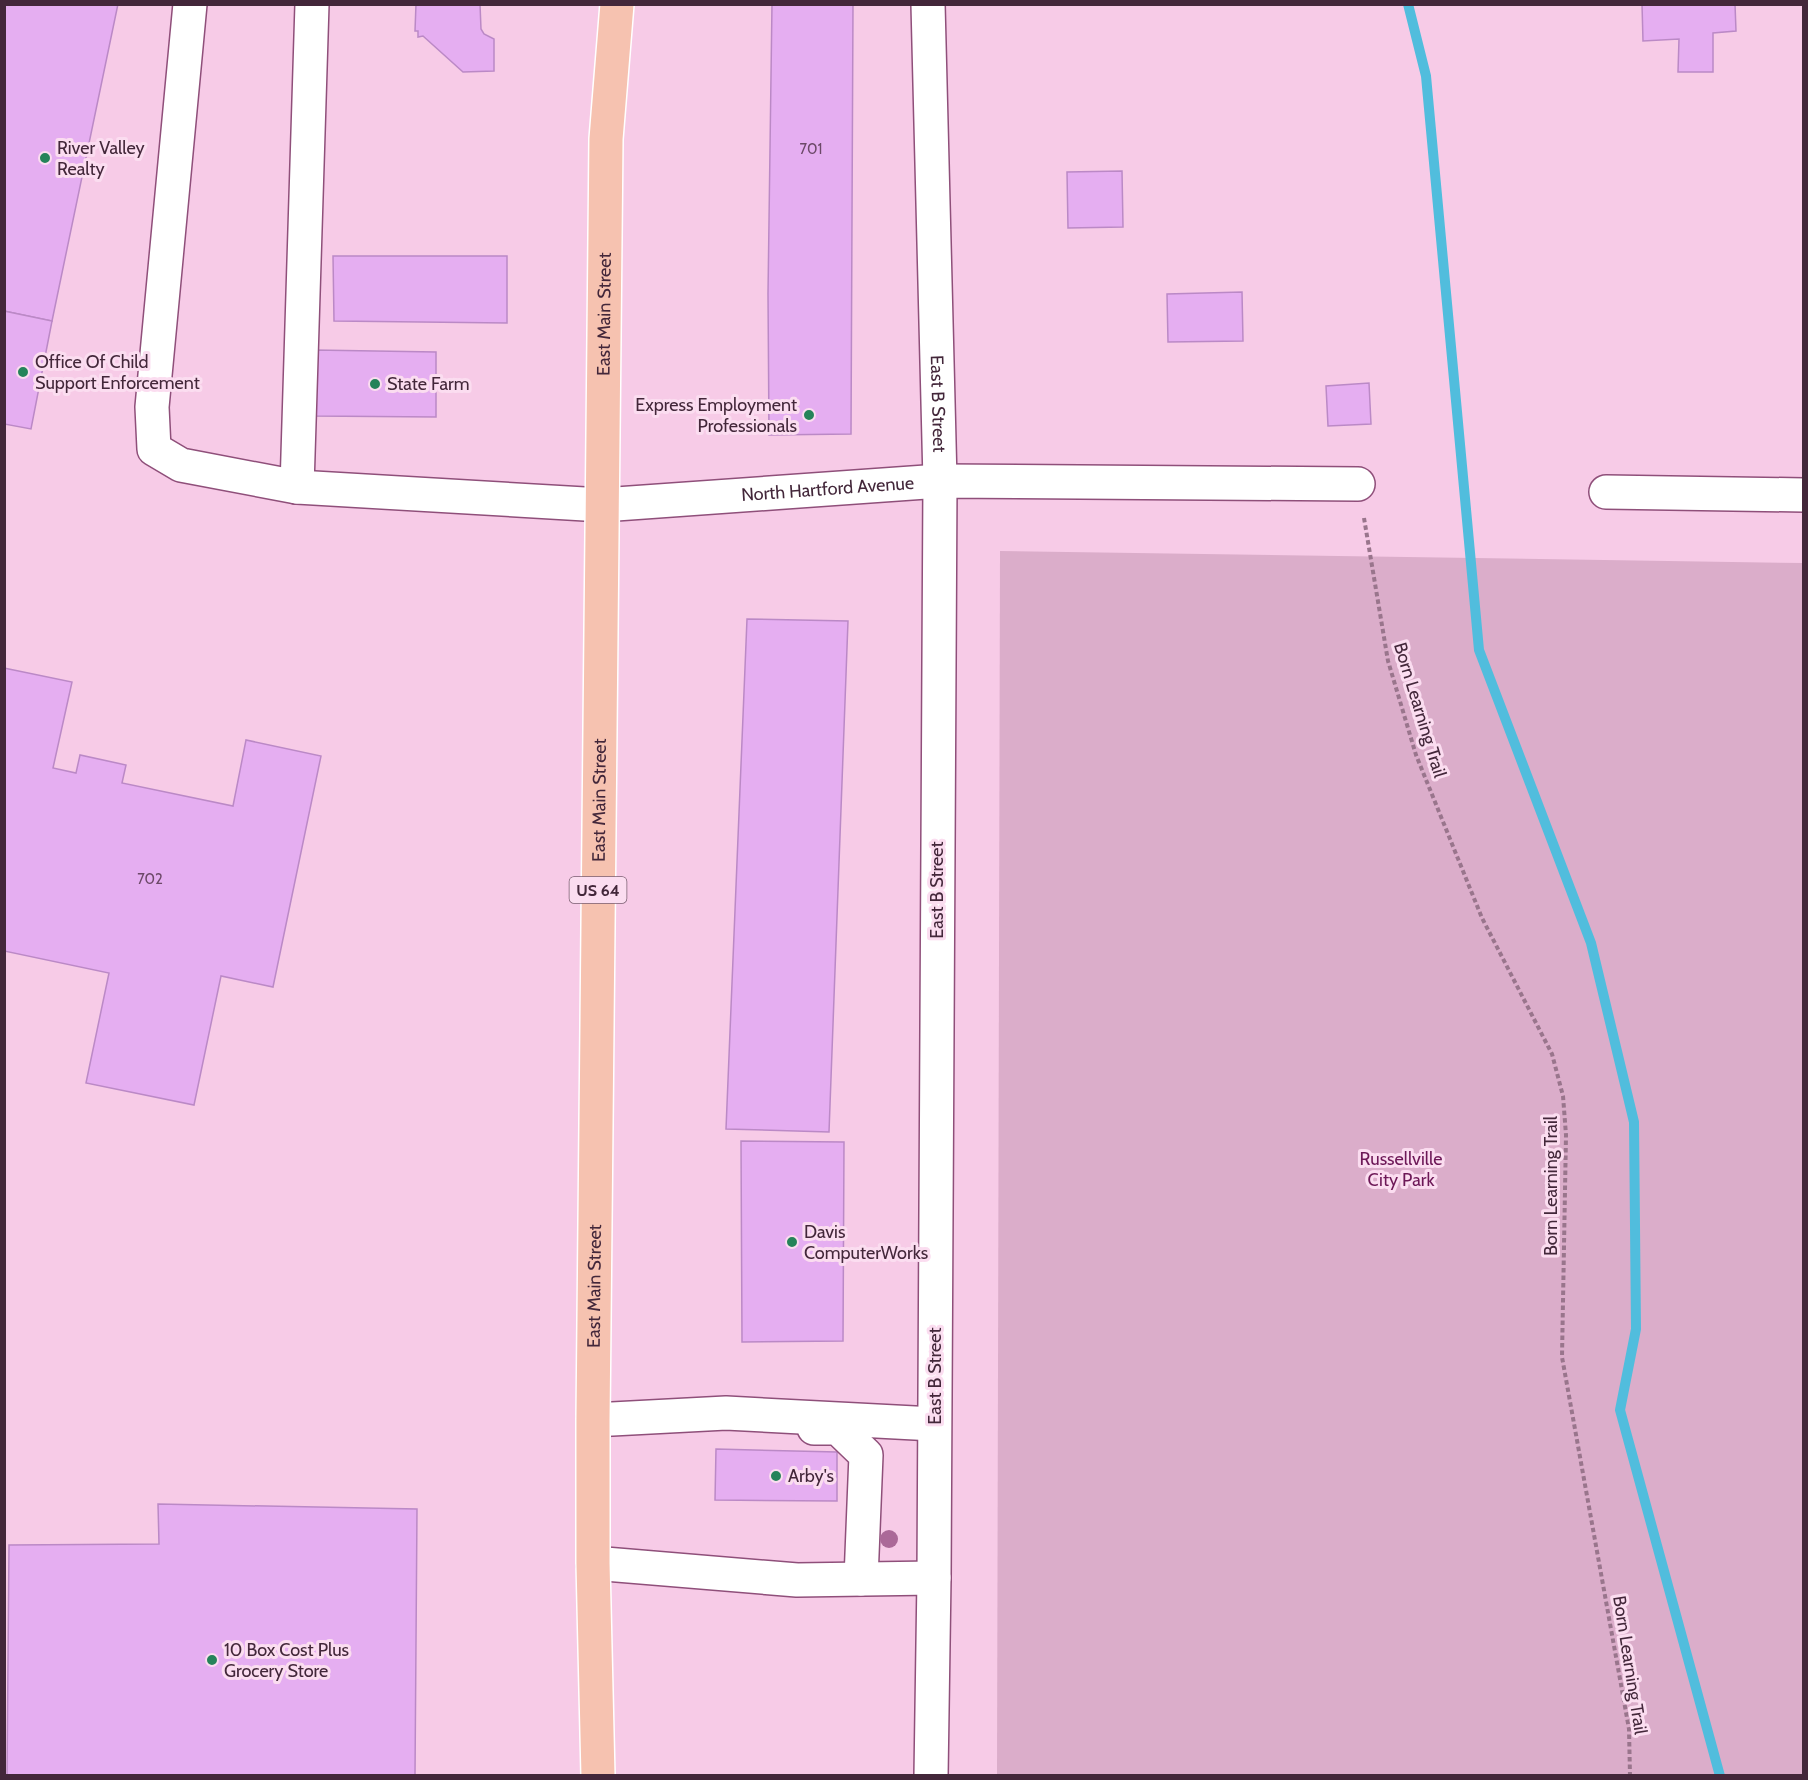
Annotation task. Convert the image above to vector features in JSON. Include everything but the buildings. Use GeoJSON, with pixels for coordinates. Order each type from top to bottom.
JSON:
{"type":"FeatureCollection","features":[{"type":"Feature","properties":{"kind":"main road","name":"East Main Street"},"geometry":{"type":"LineString","coordinates":[[598,1776],[593,1563],[593,1420],[602,505],[606,139],[617,4]]}},
{"type":"Feature","properties":{"kind":"street","name":"North Hartford Avenue"},"geometry":{"type":"LineString","coordinates":[[190,4],[152,406],[154,449],[181,465],[297,487],[602,505],[940,481],[1358,484]]}},
{"type":"Feature","properties":{"kind":"street"},"geometry":{"type":"LineString","coordinates":[[297,487],[312,4]]}},
{"type":"Feature","properties":{"kind":"street","name":"East B Street"},"geometry":{"type":"LineString","coordinates":[[927,4],[940,481],[930,1776]]}},
{"type":"Feature","properties":{"kind":"street"},"geometry":{"type":"LineString","coordinates":[[1606,492],[1803,495]]}},
{"type":"Feature","properties":{"kind":"street"},"geometry":{"type":"LineString","coordinates":[[593,1420],[712,1413],[934,1424]]}},
{"type":"Feature","properties":{"kind":"street"},"geometry":{"type":"LineString","coordinates":[[712,1413],[732,1425],[838,1428],[866,1455],[861,1579]]}},
{"type":"Feature","properties":{"kind":"street"},"geometry":{"type":"LineString","coordinates":[[593,1563],[797,1580],[933,1578]]}},
{"type":"Feature","properties":{"kind":"path","name":"Born Learning Trail"},"geometry":{"type":"LineString","coordinates":[[1358,484],[1388,661],[1416,755],[1482,918],[1552,1054],[1563,1096],[1566,1135],[1562,1357],[1629,1729],[1630,1776]]}},
{"type":"Feature","properties":{"kind":"green space","name":"Russellville City Park"},"geometry":{"type":"Polygon","coordinates":[[[1000,551],[1803,563],[1803,1775],[997,1775],[1000,551]]]}},
{"type":"Feature","properties":{"kind":"waterway"},"geometry":{"type":"LineString","coordinates":[[1408,4],[1426,76],[1479,650],[1591,943],[1634,1122],[1636,1329],[1620,1410],[1720,1776]]}},
{"type":"Feature","properties":{"kind":"place","name":"River Valley Realty"},"geometry":{"type":"Point","coordinates":[45,158]}},
{"type":"Feature","properties":{"kind":"place","name":"Office Of Child Support Enforcement"},"geometry":{"type":"Point","coordinates":[23,372]}},
{"type":"Feature","properties":{"kind":"place","name":"State Farm"},"geometry":{"type":"Point","coordinates":[375,384]}},
{"type":"Feature","properties":{"kind":"place","name":"Express Employment Professionals"},"geometry":{"type":"Point","coordinates":[809,415]}},
{"type":"Feature","properties":{"kind":"place","name":"Davis ComputerWorks"},"geometry":{"type":"Point","coordinates":[792,1242]}},
{"type":"Feature","properties":{"kind":"place","name":"Arby's"},"geometry":{"type":"Point","coordinates":[776,1476]}},
{"type":"Feature","properties":{"kind":"place","name":"10 Box Cost Plus Grocery Store"},"geometry":{"type":"Point","coordinates":[212,1660]}}]}
